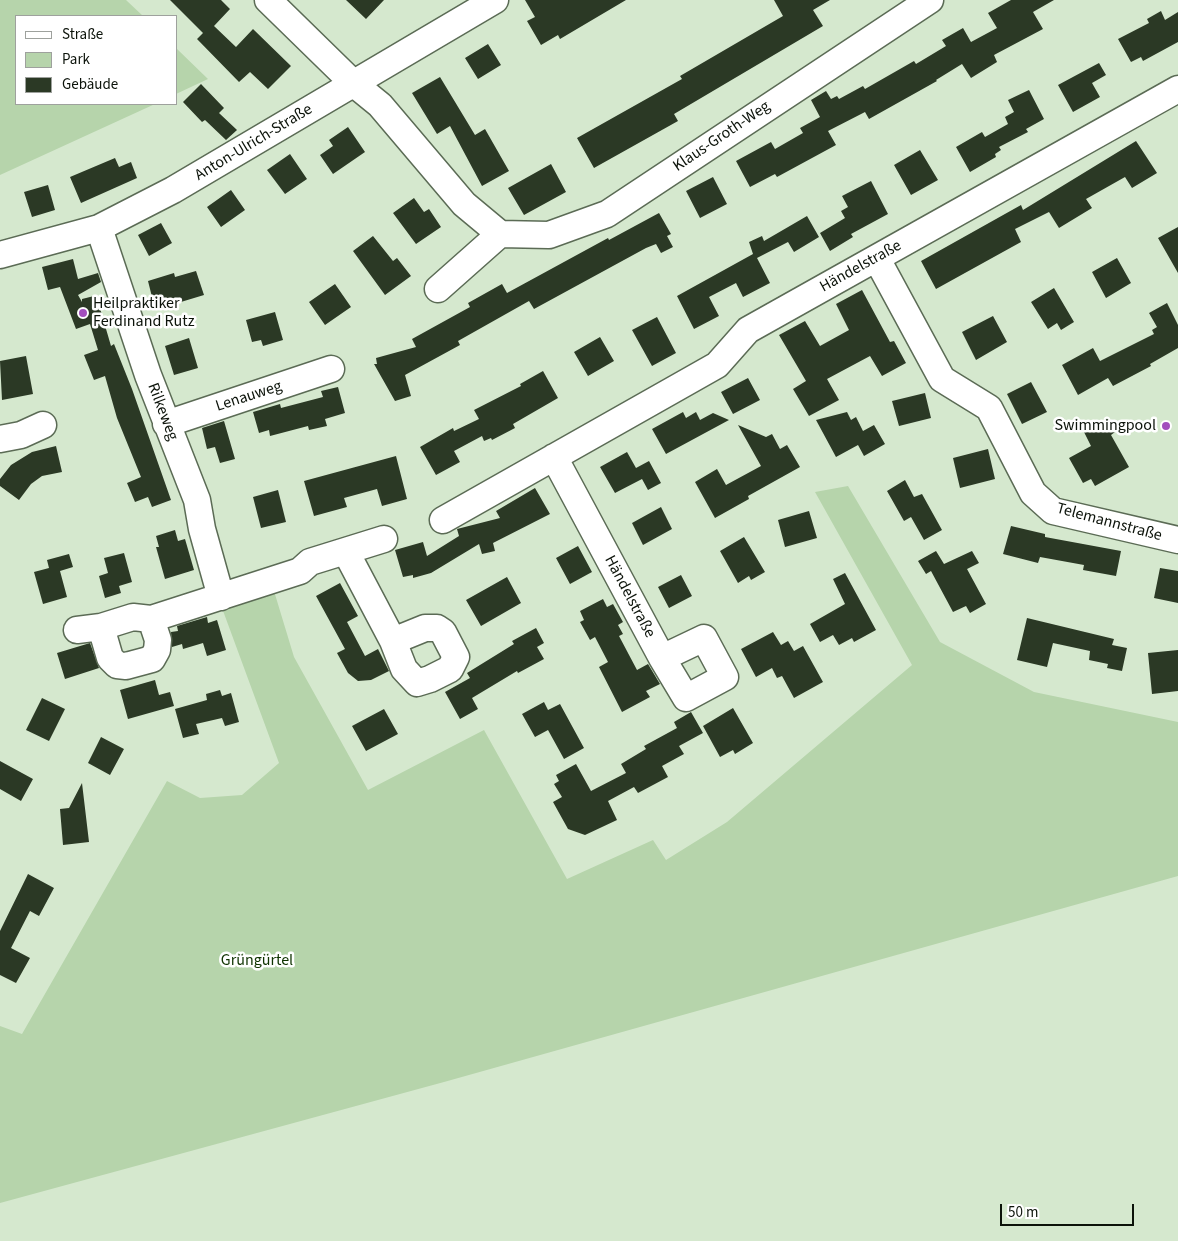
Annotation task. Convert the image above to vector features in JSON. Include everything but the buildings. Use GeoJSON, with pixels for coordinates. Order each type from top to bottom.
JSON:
{"type":"FeatureCollection","features":[{"type":"Feature","properties":{"kind":"street"},"geometry":{"type":"LineString","coordinates":[[268,0],[353,84],[380,105],[464,204],[500,234],[438,289]]}},
{"type":"Feature","properties":{"kind":"street","name":"Anton-Ulrich-Straße"},"geometry":{"type":"LineString","coordinates":[[0,254],[99,228],[174,190],[495,0]]}},
{"type":"Feature","properties":{"kind":"street","name":"Klaus-Groth-Weg"},"geometry":{"type":"LineString","coordinates":[[500,234],[549,235],[607,214],[930,0]]}},
{"type":"Feature","properties":{"kind":"street","name":"Händelstraße"},"geometry":{"type":"LineString","coordinates":[[443,520],[717,365],[748,330],[1178,89]]}},
{"type":"Feature","properties":{"kind":"street","name":"Rilkeweg"},"geometry":{"type":"LineString","coordinates":[[99,228],[166,424],[197,500],[202,529],[221,597]]}},
{"type":"Feature","properties":{"kind":"street","name":"Telemannstraße"},"geometry":{"type":"LineString","coordinates":[[876,258],[942,379],[989,408],[1033,493],[1053,511],[1178,540]]}},
{"type":"Feature","properties":{"kind":"street","name":"Lenauweg"},"geometry":{"type":"LineString","coordinates":[[166,424],[331,369]]}},
{"type":"Feature","properties":{"kind":"street"},"geometry":{"type":"LineString","coordinates":[[0,439],[21,435],[43,425]]}},
{"type":"Feature","properties":{"kind":"street","name":"Händelstraße"},"geometry":{"type":"LineString","coordinates":[[554,457],[662,658]]}},
{"type":"Feature","properties":{"kind":"street"},"geometry":{"type":"LineString","coordinates":[[151,619],[158,640],[157,650],[152,659],[126,666],[117,665],[89,629],[133,617],[151,619],[300,571],[310,562],[384,539]]}},
{"type":"Feature","properties":{"kind":"street"},"geometry":{"type":"LineString","coordinates":[[346,552],[393,642]]}},
{"type":"Feature","properties":{"kind":"green space"},"geometry":{"type":"Polygon","coordinates":[[[0,0],[126,0],[142,15],[15,15],[15,105],[153,105],[0,175],[0,0]]]}},
{"type":"Feature","properties":{"kind":"green space"},"geometry":{"type":"Polygon","coordinates":[[[178,50],[208,79],[178,93],[178,50]]]}},
{"type":"Feature","properties":{"kind":"green space","name":"Grüngürtel"},"geometry":{"type":"Polygon","coordinates":[[[848,486],[940,642],[1034,692],[1178,722],[1178,876],[444,1082],[0,1203],[0,1026],[22,1034],[167,781],[200,798],[242,795],[279,763],[222,608],[274,591],[294,657],[368,790],[484,730],[567,879],[653,840],[666,860],[727,822],[912,665],[815,492],[848,486]]]}},
{"type":"Feature","properties":{"kind":"place","name":"Heilpraktiker Ferdinand Rutz"},"geometry":{"type":"Point","coordinates":[83,313]}},
{"type":"Feature","properties":{"kind":"place","name":"Swimmingpool"},"geometry":{"type":"Point","coordinates":[1166,426]}}]}
